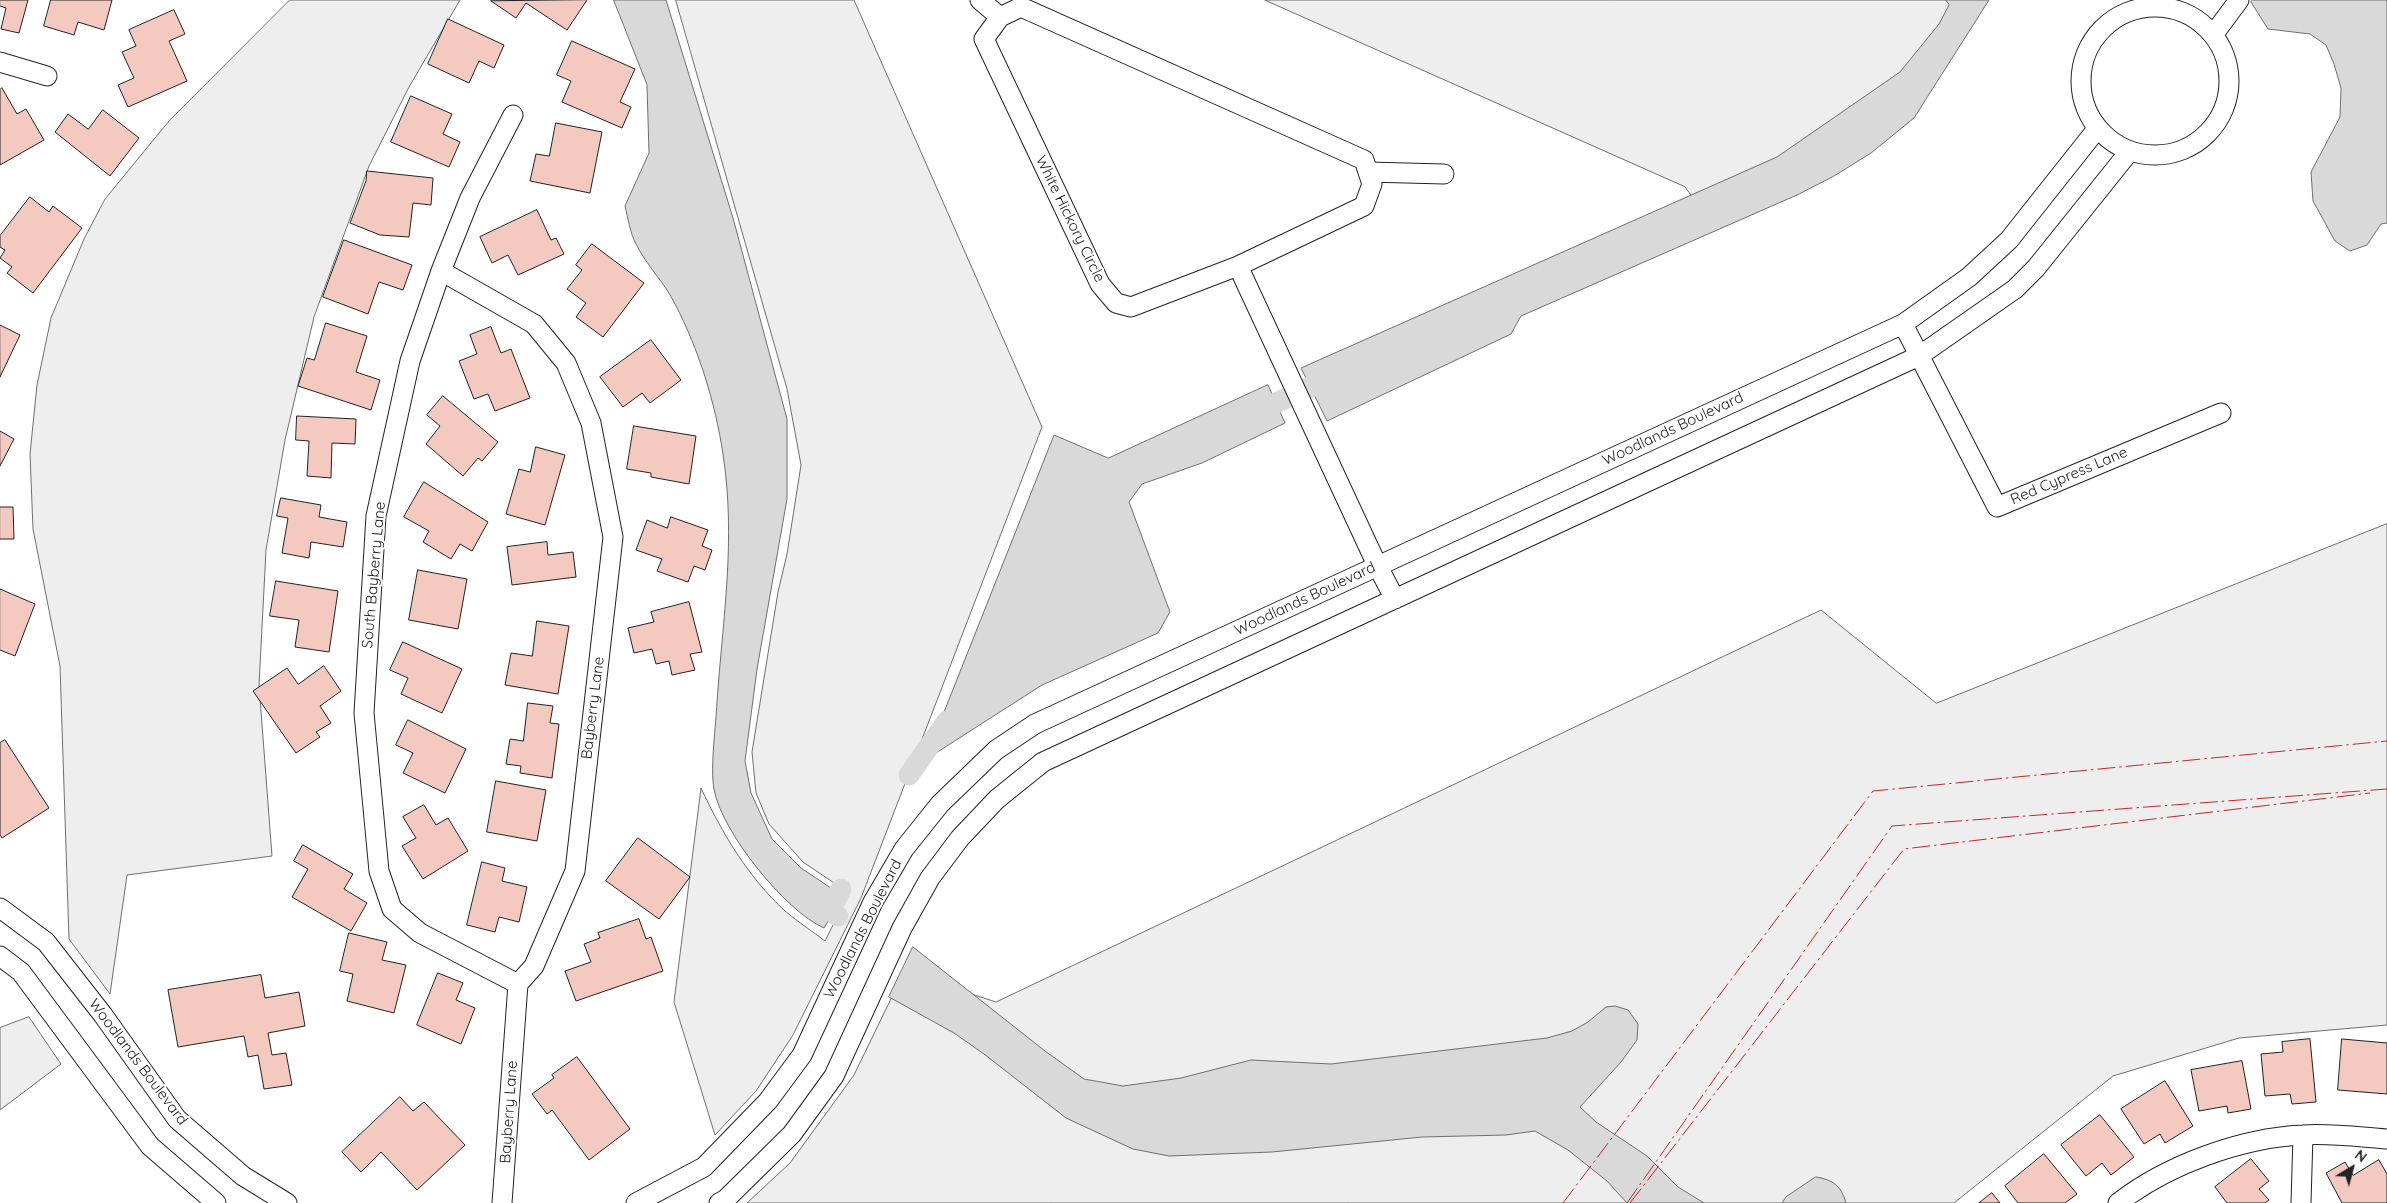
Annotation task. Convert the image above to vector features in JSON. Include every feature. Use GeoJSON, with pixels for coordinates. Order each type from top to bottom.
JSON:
{"type":"FeatureCollection","features":[{"type":"Feature","properties":{"kind":"street"},"geometry":{"type":"LineString","coordinates":[[980,0],[1000,16],[1021,7],[1364,160],[1368,172],[1444,174]]}},
{"type":"Feature","properties":{"kind":"street"},"geometry":{"type":"LineString","coordinates":[[2214,35],[2240,0]]}},
{"type":"Feature","properties":{"kind":"street"},"geometry":{"type":"LineString","coordinates":[[2157,6],[2186,6],[2214,35],[2225,56],[2230,80],[2226,103],[2216,125],[2199,142],[2177,153],[2153,156],[2129,152],[2112,142],[2097,129],[2084,108],[2080,84],[2083,59],[2093,37],[2111,20],[2133,9],[2157,6]]}},
{"type":"Feature","properties":{"kind":"street","name":"White Hickory Circle"},"geometry":{"type":"LineString","coordinates":[[1000,16],[984,39],[1100,284],[1116,303],[1131,308],[1238,266],[1364,206],[1372,184],[1368,172]]}},
{"type":"Feature","properties":{"kind":"street"},"geometry":{"type":"LineString","coordinates":[[0,62],[47,76]]}},
{"type":"Feature","properties":{"kind":"street","name":"South Bayberry Lane"},"geometry":{"type":"LineString","coordinates":[[513,115],[470,198],[441,271],[410,361],[376,516],[364,713],[379,871],[392,909],[420,933],[518,984]]}},
{"type":"Feature","properties":{"kind":"street","name":"Woodlands Boulevard"},"geometry":{"type":"LineString","coordinates":[[636,1203],[704,1167],[768,1101],[802,1055],[873,902],[904,849],[940,804],[996,750],[1035,724],[1903,324],[1968,277],[2009,240],[2097,129]]}},
{"type":"Feature","properties":{"kind":"street"},"geometry":{"type":"LineString","coordinates":[[719,1203],[726,1199],[792,1134],[834,1076],[902,928],[930,878],[960,838],[997,799],[1043,762],[1919,356],[2014,289],[2036,268],[2129,152]]}},
{"type":"Feature","properties":{"kind":"street"},"geometry":{"type":"LineString","coordinates":[[1238,266],[1377,565],[1395,599]]}},
{"type":"Feature","properties":{"kind":"street","name":"Bayberry Lane"},"geometry":{"type":"LineString","coordinates":[[441,271],[534,324],[566,364],[591,424],[613,536],[575,871],[534,966],[518,984],[502,1203]]}},
{"type":"Feature","properties":{"kind":"street","name":"Red Cypress Lane"},"geometry":{"type":"LineString","coordinates":[[1903,324],[1997,506],[2221,413]]}},
{"type":"Feature","properties":{"kind":"street","name":"Woodlands Boulevard"},"geometry":{"type":"LineString","coordinates":[[0,908],[46,942],[103,1015],[177,1119],[243,1176],[287,1203]]}},
{"type":"Feature","properties":{"kind":"street"},"geometry":{"type":"LineString","coordinates":[[0,956],[21,972],[150,1146],[216,1203]]}},
{"type":"Feature","properties":{"kind":"street"},"geometry":{"type":"LineString","coordinates":[[2301,1203],[2303,1135]]}},
{"type":"Feature","properties":{"kind":"street"},"geometry":{"type":"LineString","coordinates":[[2118,1203],[2134,1191],[2198,1158],[2251,1142],[2303,1135],[2387,1139]]}},
{"type":"Feature","properties":{"kind":"shaded area"},"geometry":{"type":"Polygon","coordinates":[[[290,0],[460,0],[409,87],[369,166],[314,317],[285,440],[266,550],[259,685],[272,856],[127,875],[110,994],[69,939],[60,666],[33,529],[30,454],[37,385],[51,318],[84,239],[105,199],[169,121],[290,0]]]}},
{"type":"Feature","properties":{"kind":"shaded area"},"geometry":{"type":"Polygon","coordinates":[[[614,0],[666,0],[733,218],[787,419],[787,499],[757,669],[745,761],[751,793],[772,839],[801,868],[843,896],[824,928],[808,919],[791,905],[757,868],[729,826],[719,806],[714,789],[714,746],[728,548],[727,486],[723,454],[711,396],[692,340],[671,296],[640,252],[629,225],[625,206],[649,153],[647,85],[614,0]]]}},
{"type":"Feature","properties":{"kind":"shaded area"},"geometry":{"type":"Polygon","coordinates":[[[676,0],[854,0],[1042,427],[861,898],[793,1035],[756,1091],[715,1135],[674,1002],[701,788],[727,838],[759,884],[785,911],[825,941],[849,893],[803,862],[769,824],[756,793],[752,752],[801,465],[787,389],[676,0]]]}},
{"type":"Feature","properties":{"kind":"shaded area"},"geometry":{"type":"Polygon","coordinates":[[[1265,0],[1963,0],[1926,73],[1700,207],[1685,187],[1265,0]]]}},
{"type":"Feature","properties":{"kind":"shaded area"},"geometry":{"type":"Polygon","coordinates":[[[1946,0],[1989,0],[1914,118],[1871,153],[1834,176],[1797,195],[1521,316],[1511,334],[1327,421],[1301,368],[1777,157],[1900,72],[1939,24],[1949,5],[1946,0]]]}},
{"type":"Feature","properties":{"kind":"shaded area"},"geometry":{"type":"Polygon","coordinates":[[[2253,0],[2387,0],[2387,223],[2381,224],[2367,245],[2350,251],[2335,241],[2313,201],[2311,172],[2340,117],[2341,88],[2326,45],[2310,34],[2268,29],[2251,2],[2253,0]]]}},
{"type":"Feature","properties":{"kind":"shaded area"},"geometry":{"type":"Polygon","coordinates":[[[1268,385],[1285,423],[1202,463],[1142,484],[1129,502],[1170,612],[1158,633],[1042,685],[925,760],[1054,435],[1108,458],[1268,385]]]}},
{"type":"Feature","properties":{"kind":"shaded area"},"geometry":{"type":"Polygon","coordinates":[[[2387,524],[2387,1025],[2239,1038],[2113,1076],[1954,1203],[747,1203],[790,1163],[854,1075],[904,972],[996,1002],[1821,610],[1936,703],[2387,524]]]}},
{"type":"Feature","properties":{"kind":"shaded area"},"geometry":{"type":"Polygon","coordinates":[[[913,947],[1045,1051],[1084,1079],[1123,1086],[1181,1078],[1251,1060],[1331,1064],[1547,1038],[1572,1031],[1588,1022],[1606,1007],[1615,1006],[1628,1010],[1638,1024],[1637,1040],[1621,1062],[1580,1107],[1596,1122],[1647,1156],[1678,1187],[1704,1203],[1627,1203],[1607,1181],[1568,1150],[1535,1131],[1506,1135],[1422,1137],[1272,1152],[1169,1156],[1133,1149],[1066,1118],[954,1033],[889,997],[913,947]]]}},
{"type":"Feature","properties":{"kind":"shaded area"},"geometry":{"type":"Polygon","coordinates":[[[29,1017],[61,1064],[0,1110],[0,1028],[29,1017]]]}},
{"type":"Feature","properties":{"kind":"shaded area"},"geometry":{"type":"Polygon","coordinates":[[[1816,1177],[1828,1180],[1836,1185],[1842,1192],[1846,1203],[1782,1203],[1786,1197],[1816,1177]]]}},
{"type":"Feature","properties":{"kind":"building"},"geometry":{"type":"Polygon","coordinates":[[[0,0],[28,0],[19,33],[1,29],[6,8],[0,6],[0,0]]]}},
{"type":"Feature","properties":{"kind":"building"},"geometry":{"type":"Polygon","coordinates":[[[51,0],[112,0],[104,30],[78,22],[74,35],[44,26],[51,0]]]}},
{"type":"Feature","properties":{"kind":"building"},"geometry":{"type":"Polygon","coordinates":[[[587,0],[567,30],[526,3],[516,18],[491,1],[587,0]]]}},
{"type":"Feature","properties":{"kind":"building"},"geometry":{"type":"Polygon","coordinates":[[[174,10],[185,34],[169,41],[187,81],[128,107],[118,85],[134,78],[122,52],[136,46],[129,30],[174,10]]]}},
{"type":"Feature","properties":{"kind":"building"},"geometry":{"type":"Polygon","coordinates":[[[448,19],[504,45],[494,68],[479,61],[469,83],[428,64],[448,19]]]}},
{"type":"Feature","properties":{"kind":"building"},"geometry":{"type":"Polygon","coordinates":[[[572,41],[635,69],[620,102],[631,107],[622,128],[562,102],[571,81],[557,75],[572,41]]]}},
{"type":"Feature","properties":{"kind":"building"},"geometry":{"type":"Polygon","coordinates":[[[2,88],[17,114],[26,109],[44,140],[0,165],[0,90],[2,88]]]}},
{"type":"Feature","properties":{"kind":"building"},"geometry":{"type":"Polygon","coordinates":[[[411,96],[452,114],[443,134],[460,142],[449,167],[391,142],[411,96]]]}},
{"type":"Feature","properties":{"kind":"building"},"geometry":{"type":"Polygon","coordinates":[[[103,110],[139,138],[110,176],[55,132],[68,114],[88,129],[103,110]]]}},
{"type":"Feature","properties":{"kind":"building"},"geometry":{"type":"Polygon","coordinates":[[[556,123],[602,132],[590,193],[530,181],[536,154],[549,156],[556,123]]]}},
{"type":"Feature","properties":{"kind":"building"},"geometry":{"type":"Polygon","coordinates":[[[367,171],[433,178],[431,205],[413,203],[409,237],[380,235],[350,223],[366,181],[367,171]]]}},
{"type":"Feature","properties":{"kind":"building"},"geometry":{"type":"Polygon","coordinates":[[[30,197],[49,212],[53,206],[82,228],[33,293],[7,273],[12,267],[0,258],[5,250],[0,247],[0,236],[30,197]]]}},
{"type":"Feature","properties":{"kind":"building"},"geometry":{"type":"Polygon","coordinates":[[[537,210],[551,240],[556,238],[564,254],[518,275],[508,255],[492,263],[480,237],[537,210]]]}},
{"type":"Feature","properties":{"kind":"building"},"geometry":{"type":"Polygon","coordinates":[[[344,240],[412,265],[403,290],[379,282],[368,314],[323,297],[344,240]]]}},
{"type":"Feature","properties":{"kind":"building"},"geometry":{"type":"Polygon","coordinates":[[[592,244],[644,283],[603,337],[576,317],[586,303],[567,289],[582,270],[576,265],[592,244]]]}},
{"type":"Feature","properties":{"kind":"building"},"geometry":{"type":"Polygon","coordinates":[[[326,323],[367,336],[356,372],[380,380],[371,410],[298,386],[307,358],[314,360],[326,323]]]}},
{"type":"Feature","properties":{"kind":"building"},"geometry":{"type":"Polygon","coordinates":[[[0,325],[20,335],[0,377],[0,325]]]}},
{"type":"Feature","properties":{"kind":"building"},"geometry":{"type":"Polygon","coordinates":[[[491,327],[501,353],[511,349],[530,398],[495,411],[488,394],[474,399],[459,361],[477,354],[470,335],[491,327]]]}},
{"type":"Feature","properties":{"kind":"building"},"geometry":{"type":"Polygon","coordinates":[[[651,340],[681,380],[650,403],[642,393],[623,407],[600,377],[651,340]]]}},
{"type":"Feature","properties":{"kind":"building"},"geometry":{"type":"Polygon","coordinates":[[[443,396],[498,442],[482,461],[478,458],[463,476],[426,444],[440,426],[427,415],[443,396]]]}},
{"type":"Feature","properties":{"kind":"building"},"geometry":{"type":"Polygon","coordinates":[[[297,416],[356,419],[355,444],[332,443],[331,478],[307,476],[309,441],[296,440],[297,416]]]}},
{"type":"Feature","properties":{"kind":"building"},"geometry":{"type":"Polygon","coordinates":[[[634,426],[696,436],[689,484],[651,477],[651,473],[627,469],[634,426]]]}},
{"type":"Feature","properties":{"kind":"building"},"geometry":{"type":"Polygon","coordinates":[[[0,431],[14,439],[0,466],[0,431]]]}},
{"type":"Feature","properties":{"kind":"building"},"geometry":{"type":"Polygon","coordinates":[[[536,447],[565,455],[545,525],[506,514],[519,469],[530,472],[536,447]]]}},
{"type":"Feature","properties":{"kind":"building"},"geometry":{"type":"Polygon","coordinates":[[[424,482],[488,522],[472,551],[460,544],[451,559],[423,542],[429,531],[404,517],[424,482]]]}},
{"type":"Feature","properties":{"kind":"building"},"geometry":{"type":"Polygon","coordinates":[[[281,498],[321,505],[319,517],[347,522],[343,547],[311,542],[309,558],[282,553],[288,518],[277,516],[281,498]]]}},
{"type":"Feature","properties":{"kind":"building"},"geometry":{"type":"Polygon","coordinates":[[[0,507],[13,507],[14,539],[0,539],[0,507]]]}},
{"type":"Feature","properties":{"kind":"building"},"geometry":{"type":"Polygon","coordinates":[[[671,517],[708,530],[702,546],[712,550],[705,570],[694,566],[688,582],[657,571],[662,559],[636,550],[647,520],[667,528],[671,517]]]}},
{"type":"Feature","properties":{"kind":"building"},"geometry":{"type":"Polygon","coordinates":[[[547,542],[548,555],[573,552],[576,577],[512,585],[507,547],[547,542]]]}},
{"type":"Feature","properties":{"kind":"building"},"geometry":{"type":"Polygon","coordinates":[[[418,570],[467,579],[458,629],[409,620],[418,570]]]}},
{"type":"Feature","properties":{"kind":"building"},"geometry":{"type":"Polygon","coordinates":[[[276,581],[338,591],[329,652],[295,647],[299,620],[270,616],[276,581]]]}},
{"type":"Feature","properties":{"kind":"building"},"geometry":{"type":"Polygon","coordinates":[[[0,589],[35,604],[15,656],[0,650],[0,589]]]}},
{"type":"Feature","properties":{"kind":"building"},"geometry":{"type":"Polygon","coordinates":[[[689,602],[702,652],[690,654],[695,670],[672,675],[669,661],[656,664],[652,649],[634,653],[628,628],[654,622],[651,612],[689,602]]]}},
{"type":"Feature","properties":{"kind":"building"},"geometry":{"type":"Polygon","coordinates":[[[537,621],[569,626],[558,694],[505,685],[511,653],[532,656],[537,621]]]}},
{"type":"Feature","properties":{"kind":"building"},"geometry":{"type":"Polygon","coordinates":[[[403,642],[462,669],[442,713],[401,694],[408,678],[390,670],[403,642]]]}},
{"type":"Feature","properties":{"kind":"building"},"geometry":{"type":"Polygon","coordinates":[[[324,666],[341,691],[320,706],[331,723],[316,732],[320,737],[296,753],[253,691],[287,668],[298,684],[324,666]]]}},
{"type":"Feature","properties":{"kind":"building"},"geometry":{"type":"Polygon","coordinates":[[[528,703],[553,706],[550,723],[559,724],[552,778],[520,773],[521,766],[506,764],[510,739],[523,741],[528,703]]]}},
{"type":"Feature","properties":{"kind":"building"},"geometry":{"type":"Polygon","coordinates":[[[408,720],[466,749],[445,793],[403,773],[413,753],[396,745],[408,720]]]}},
{"type":"Feature","properties":{"kind":"building"},"geometry":{"type":"Polygon","coordinates":[[[5,740],[49,808],[2,838],[0,835],[0,743],[5,740]]]}},
{"type":"Feature","properties":{"kind":"building"},"geometry":{"type":"Polygon","coordinates":[[[496,781],[546,790],[537,841],[487,832],[496,781]]]}},
{"type":"Feature","properties":{"kind":"building"},"geometry":{"type":"Polygon","coordinates":[[[424,805],[436,825],[448,818],[468,851],[423,879],[402,846],[416,838],[403,817],[424,805]]]}},
{"type":"Feature","properties":{"kind":"building"},"geometry":{"type":"Polygon","coordinates":[[[638,838],[690,877],[659,919],[606,881],[638,838]]]}},
{"type":"Feature","properties":{"kind":"building"},"geometry":{"type":"Polygon","coordinates":[[[303,845],[353,874],[344,889],[367,903],[351,931],[292,897],[308,869],[294,861],[303,845]]]}},
{"type":"Feature","properties":{"kind":"building"},"geometry":{"type":"Polygon","coordinates":[[[482,862],[505,868],[502,881],[527,887],[519,922],[499,917],[495,932],[467,925],[482,862]]]}},
{"type":"Feature","properties":{"kind":"building"},"geometry":{"type":"Polygon","coordinates":[[[639,919],[646,939],[651,937],[663,971],[576,1001],[565,971],[591,962],[584,944],[600,938],[598,933],[639,919]]]}},
{"type":"Feature","properties":{"kind":"building"},"geometry":{"type":"Polygon","coordinates":[[[349,933],[387,942],[382,960],[406,965],[394,1013],[347,1001],[353,974],[340,971],[349,933]]]}},
{"type":"Feature","properties":{"kind":"building"},"geometry":{"type":"Polygon","coordinates":[[[438,973],[463,983],[456,1000],[475,1008],[461,1044],[417,1025],[438,973]]]}},
{"type":"Feature","properties":{"kind":"building"},"geometry":{"type":"Polygon","coordinates":[[[261,975],[265,998],[299,992],[305,1026],[268,1033],[272,1055],[286,1053],[292,1085],[264,1089],[258,1055],[248,1057],[244,1036],[178,1047],[168,990],[261,975]]]}},
{"type":"Feature","properties":{"kind":"building"},"geometry":{"type":"Polygon","coordinates":[[[2310,1039],[2316,1102],[2292,1104],[2290,1094],[2265,1096],[2261,1054],[2283,1052],[2282,1042],[2310,1039]]]}},
{"type":"Feature","properties":{"kind":"building"},"geometry":{"type":"Polygon","coordinates":[[[2342,1039],[2387,1043],[2387,1094],[2338,1090],[2342,1039]]]}},
{"type":"Feature","properties":{"kind":"building"},"geometry":{"type":"Polygon","coordinates":[[[577,1057],[630,1129],[589,1160],[552,1110],[547,1114],[532,1094],[554,1078],[552,1075],[577,1057]]]}},
{"type":"Feature","properties":{"kind":"building"},"geometry":{"type":"Polygon","coordinates":[[[2242,1061],[2251,1109],[2228,1113],[2227,1106],[2199,1111],[2191,1070],[2242,1061]]]}},
{"type":"Feature","properties":{"kind":"building"},"geometry":{"type":"Polygon","coordinates":[[[2165,1081],[2193,1126],[2165,1143],[2160,1134],[2144,1144],[2121,1109],[2165,1081]]]}},
{"type":"Feature","properties":{"kind":"building"},"geometry":{"type":"Polygon","coordinates":[[[400,1097],[413,1111],[424,1102],[465,1145],[417,1190],[381,1152],[361,1172],[342,1152],[400,1097]]]}},
{"type":"Feature","properties":{"kind":"building"},"geometry":{"type":"Polygon","coordinates":[[[2100,1115],[2134,1157],[2111,1175],[2102,1163],[2086,1176],[2061,1145],[2100,1115]]]}},
{"type":"Feature","properties":{"kind":"building"},"geometry":{"type":"Polygon","coordinates":[[[2044,1154],[2077,1194],[2065,1203],[2018,1203],[2005,1186],[2044,1154]]]}},
{"type":"Feature","properties":{"kind":"building"},"geometry":{"type":"Polygon","coordinates":[[[2251,1159],[2269,1181],[2259,1189],[2269,1200],[2265,1203],[2227,1203],[2215,1187],[2251,1159]]]}},
{"type":"Feature","properties":{"kind":"building"},"geometry":{"type":"Polygon","coordinates":[[[2379,1160],[2387,1174],[2387,1203],[2342,1203],[2326,1173],[2345,1162],[2353,1175],[2379,1160]]]}},
{"type":"Feature","properties":{"kind":"building"},"geometry":{"type":"Polygon","coordinates":[[[1992,1193],[2000,1203],[1979,1203],[1992,1193]]]}},
{"type":"Feature","properties":{"kind":"waterway"},"geometry":{"type":"LineString","coordinates":[[1251,415],[1337,374]]}},
{"type":"Feature","properties":{"kind":"waterway"},"geometry":{"type":"LineString","coordinates":[[909,775],[947,721]]}},
{"type":"Feature","properties":{"kind":"waterway"},"geometry":{"type":"LineString","coordinates":[[830,911],[841,889]]}},
{"type":"Feature","properties":{"kind":"waterway"},"geometry":{"type":"LineString","coordinates":[[810,896],[838,916]]}},
{"type":"Feature","properties":{"kind":"power"},"geometry":{"type":"LineString","coordinates":[[1563,1203],[1873,791],[2387,741]]}},
{"type":"Feature","properties":{"kind":"power"},"geometry":{"type":"LineString","coordinates":[[1627,1203],[1892,826],[2387,789]]}},
{"type":"Feature","properties":{"kind":"power"},"geometry":{"type":"LineString","coordinates":[[1630,1203],[1904,849],[2370,793]]}}]}
